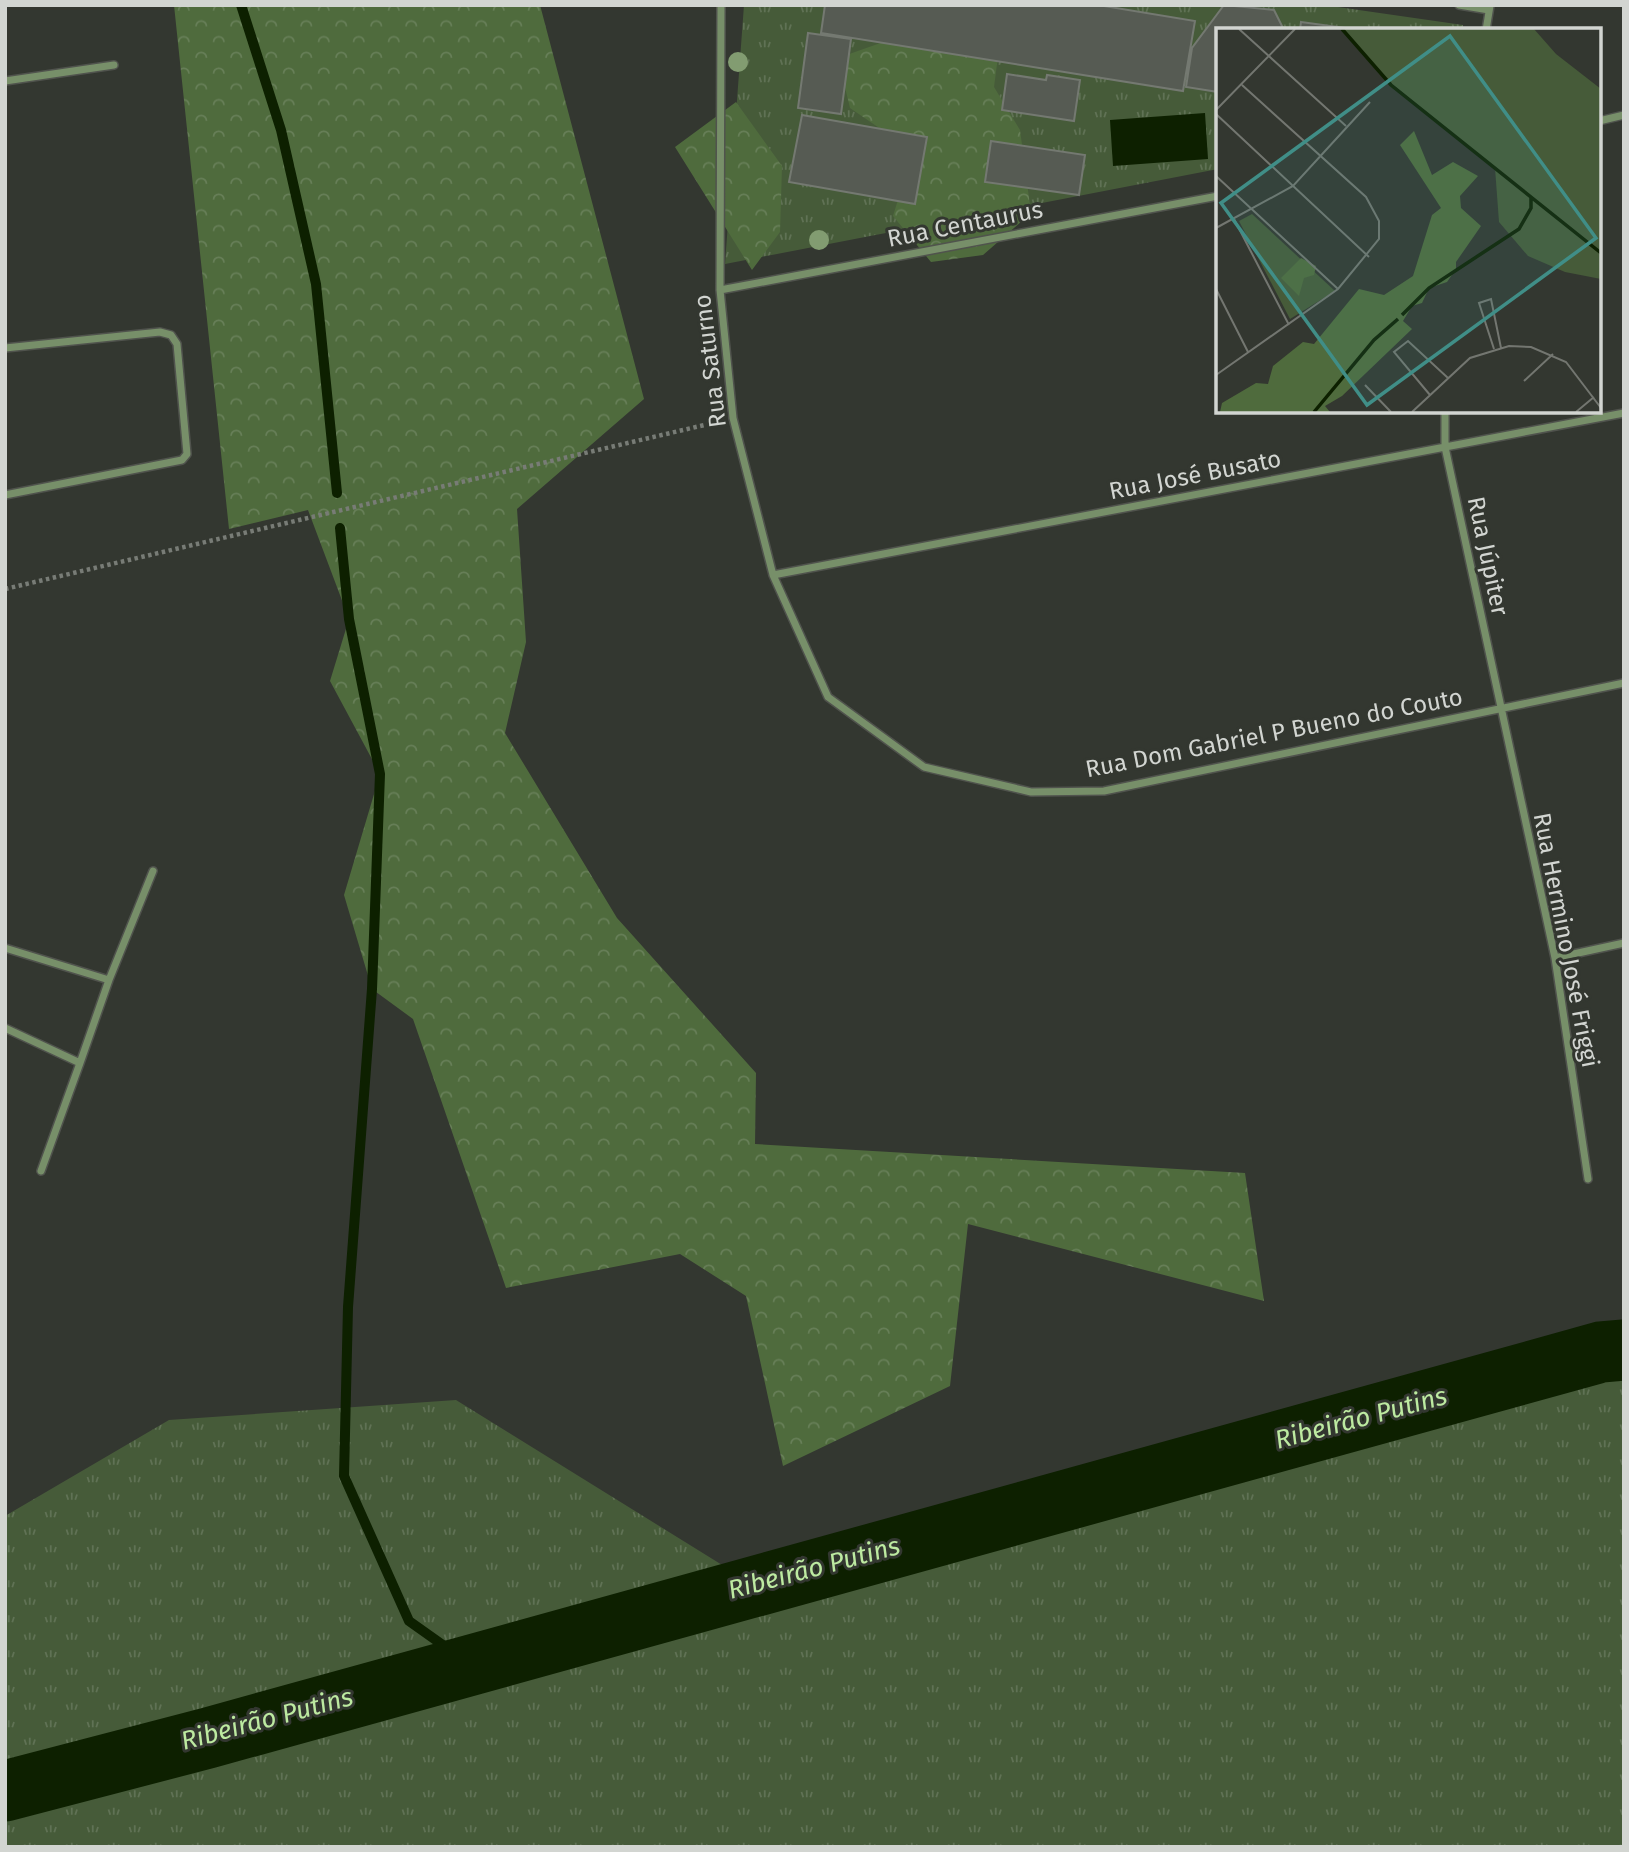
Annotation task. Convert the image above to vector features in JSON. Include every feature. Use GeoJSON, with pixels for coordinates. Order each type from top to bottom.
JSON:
{"type":"FeatureCollection","features":[{"type":"Feature","properties":{"kind":"street","name":"Rua Saturno"},"geometry":{"type":"LineString","coordinates":[[721,5],[720,290],[733,418],[773,575],[828,697]]}},
{"type":"Feature","properties":{"kind":"street"},"geometry":{"type":"LineString","coordinates":[[1459,5],[1490,8],[1486,28]]}},
{"type":"Feature","properties":{"kind":"street"},"geometry":{"type":"LineString","coordinates":[[5,80],[114,65]]}},
{"type":"Feature","properties":{"kind":"street"},"geometry":{"type":"LineString","coordinates":[[1601,121],[1624,115]]}},
{"type":"Feature","properties":{"kind":"street","name":"Rua Centaurus"},"geometry":{"type":"LineString","coordinates":[[720,290],[1216,196]]}},
{"type":"Feature","properties":{"kind":"street"},"geometry":{"type":"LineString","coordinates":[[5,348],[160,332],[170,335],[177,344],[187,454],[182,460],[5,495]]}},
{"type":"Feature","properties":{"kind":"street","name":"Rua Júpiter"},"geometry":{"type":"LineString","coordinates":[[1445,413],[1445,447],[1501,709]]}},
{"type":"Feature","properties":{"kind":"street","name":"Rua José Busato"},"geometry":{"type":"LineString","coordinates":[[773,575],[1624,413]]}},
{"type":"Feature","properties":{"kind":"street","name":"Rua Dom Gabriel P Bueno do Couto"},"geometry":{"type":"LineString","coordinates":[[828,697],[924,767],[1031,792],[1104,790],[1624,683]]}},
{"type":"Feature","properties":{"kind":"street","name":"Rua Hermino José Friggi"},"geometry":{"type":"LineString","coordinates":[[1501,709],[1555,958],[1588,1180]]}},
{"type":"Feature","properties":{"kind":"street"},"geometry":{"type":"LineString","coordinates":[[41,1171],[109,980],[153,871]]}},
{"type":"Feature","properties":{"kind":"street"},"geometry":{"type":"LineString","coordinates":[[1555,958],[1624,943]]}},
{"type":"Feature","properties":{"kind":"street"},"geometry":{"type":"LineString","coordinates":[[5,948],[109,980]]}},
{"type":"Feature","properties":{"kind":"street"},"geometry":{"type":"LineString","coordinates":[[5,1028],[79,1063]]}},
{"type":"Feature","properties":{"kind":"path"},"geometry":{"type":"LineString","coordinates":[[5,589],[733,418]]}},
{"type":"Feature","properties":{"kind":"green space"},"geometry":{"type":"Polygon","coordinates":[[[174,5],[540,5],[644,399],[517,509],[526,642],[505,733],[617,918],[756,1073],[755,1144],[1245,1173],[1264,1301],[968,1224],[950,1386],[783,1466],[746,1296],[680,1254],[506,1288],[413,1019],[372,989],[344,895],[380,774],[330,681],[349,619],[308,510],[229,529],[174,5]]]}},
{"type":"Feature","properties":{"kind":"green space"},"geometry":{"type":"Polygon","coordinates":[[[744,5],[1324,5],[1463,25],[1463,28],[1216,28],[1216,169],[725,264],[744,5]]]}},
{"type":"Feature","properties":{"kind":"green space"},"geometry":{"type":"Polygon","coordinates":[[[943,21],[1001,33],[994,87],[1020,130],[1031,213],[983,255],[931,262],[893,216],[913,151],[850,108],[838,58],[943,21]]]}},
{"type":"Feature","properties":{"kind":"green space"},"geometry":{"type":"Polygon","coordinates":[[[736,102],[782,166],[780,232],[752,270],[675,147],[736,102]]]}},
{"type":"Feature","properties":{"kind":"green space"},"geometry":{"type":"Polygon","coordinates":[[[1624,1353],[1624,1847],[5,1847],[5,1516],[169,1420],[456,1400],[756,1586],[1624,1353]]]}},
{"type":"Feature","properties":{"kind":"shaded area"},"geometry":{"type":"Polygon","coordinates":[[[1205,113],[1208,159],[1113,166],[1110,120],[1205,113]]]}},
{"type":"Feature","properties":{"kind":"building"},"geometry":{"type":"Polygon","coordinates":[[[825,5],[1098,5],[1195,21],[1183,91],[821,33],[825,5]]]}},
{"type":"Feature","properties":{"kind":"building"},"geometry":{"type":"Polygon","coordinates":[[[1224,5],[1274,10],[1283,28],[1216,28],[1216,92],[1186,87],[1192,48],[1224,5]]]}},
{"type":"Feature","properties":{"kind":"building"},"geometry":{"type":"Polygon","coordinates":[[[1301,22],[1345,28],[1300,28],[1301,22]]]}},
{"type":"Feature","properties":{"kind":"building"},"geometry":{"type":"Polygon","coordinates":[[[808,33],[851,39],[841,114],[798,108],[808,33]]]}},
{"type":"Feature","properties":{"kind":"building"},"geometry":{"type":"Polygon","coordinates":[[[1007,74],[1046,80],[1047,75],[1080,80],[1074,121],[1002,110],[1007,74]]]}},
{"type":"Feature","properties":{"kind":"building"},"geometry":{"type":"Polygon","coordinates":[[[802,115],[927,137],[915,204],[789,182],[802,115]]]}},
{"type":"Feature","properties":{"kind":"building"},"geometry":{"type":"Polygon","coordinates":[[[991,141],[1085,155],[1079,195],[985,182],[991,141]]]}},
{"type":"Feature","properties":{"kind":"waterway"},"geometry":{"type":"LineString","coordinates":[[241,5],[281,130],[316,284],[337,493]]}},
{"type":"Feature","properties":{"kind":"waterway"},"geometry":{"type":"LineString","coordinates":[[340,528],[349,619],[380,774],[372,989],[348,1307],[344,1476],[409,1621],[471,1665]]}},
{"type":"Feature","properties":{"kind":"waterway","name":"Ribeirão Putins"},"geometry":{"type":"LineString","coordinates":[[5,1791],[208,1738],[1601,1352],[1624,1350]]}}]}
